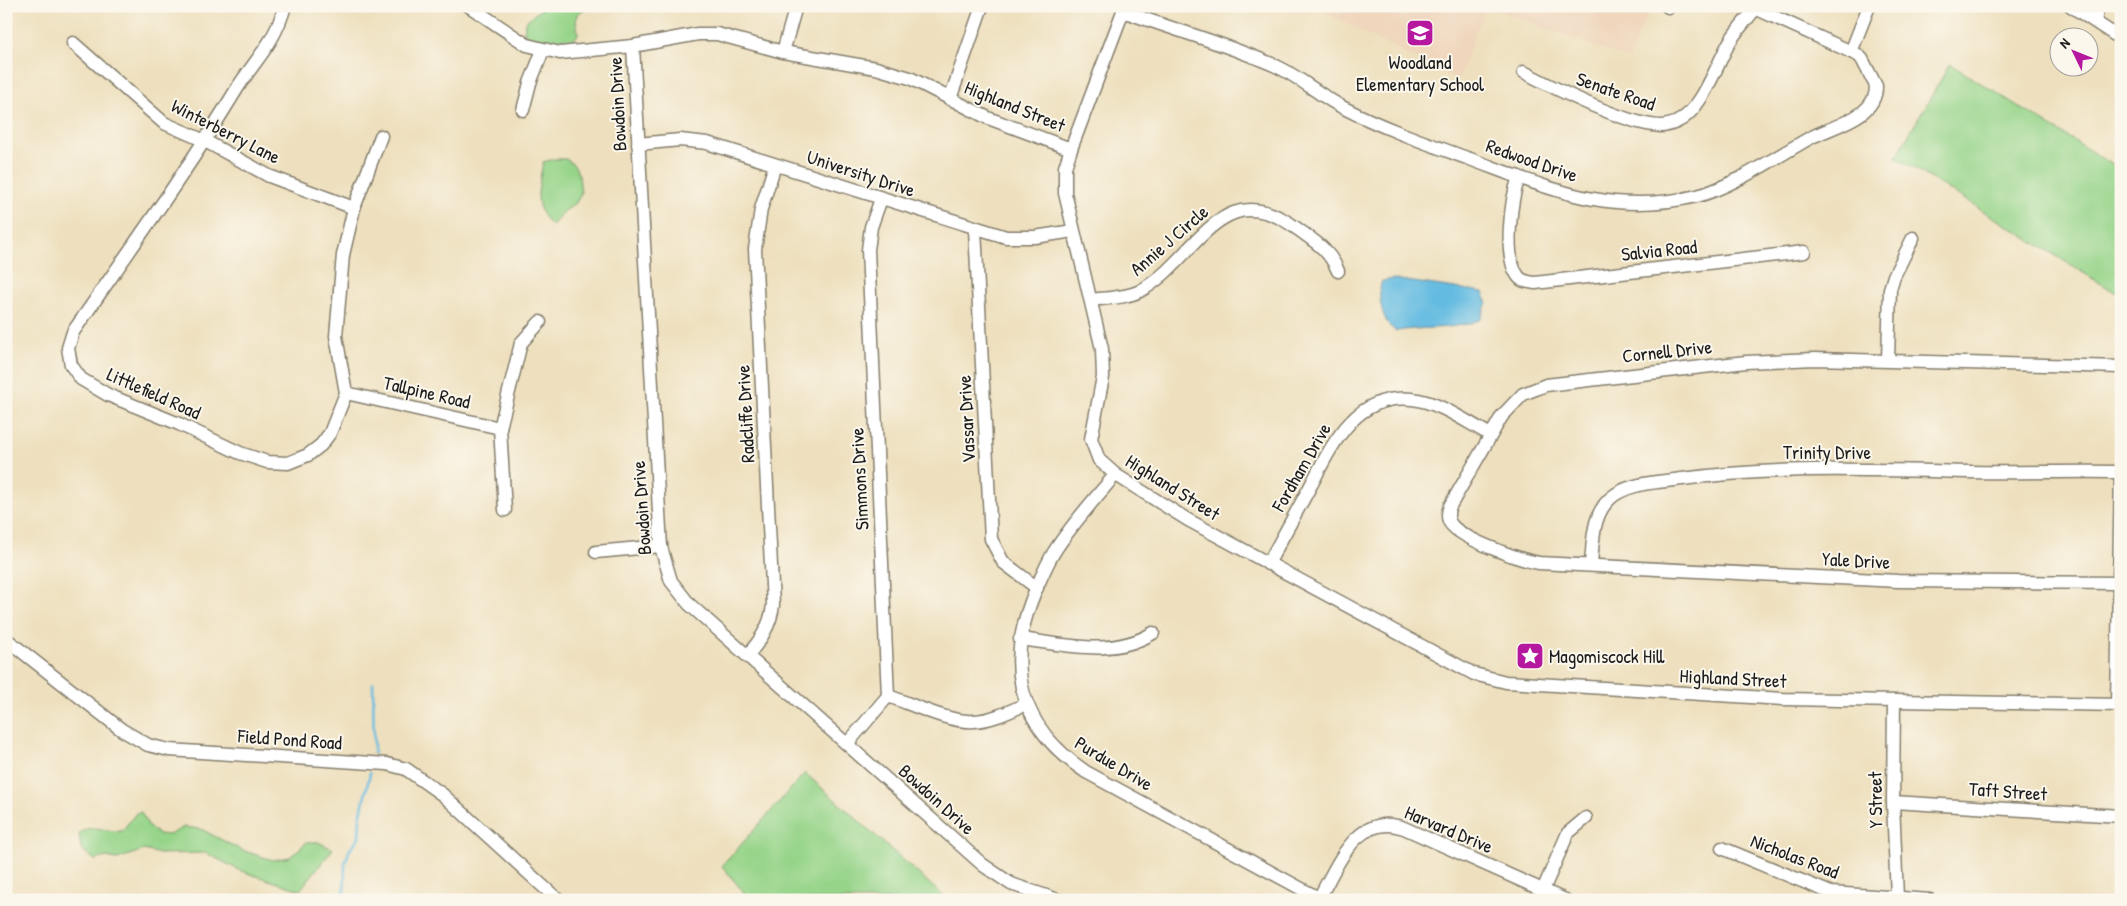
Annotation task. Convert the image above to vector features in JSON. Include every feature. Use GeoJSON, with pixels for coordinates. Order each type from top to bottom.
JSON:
{"type":"FeatureCollection","features":[{"type":"Feature","properties":{"kind":"street","name":"Littlefield Road"},"geometry":{"type":"LineString","coordinates":[[285,6],[278,30],[267,49],[250,68],[205,141],[74,332],[68,348],[70,365],[81,379],[108,395],[179,424],[240,453],[267,462],[288,463],[308,455],[321,444],[330,433],[346,393]]}},
{"type":"Feature","properties":{"kind":"street","name":"Highland Street"},"geometry":{"type":"LineString","coordinates":[[469,6],[520,42],[543,50],[576,53],[633,46],[684,36],[717,34],[783,52],[865,66],[904,76],[988,118],[1070,148],[1064,183],[1073,231],[1101,342],[1103,372],[1092,442],[1100,460],[1115,475],[1168,508],[1443,659],[1474,674],[1495,680],[1732,697],[1894,702],[2119,705]]}},
{"type":"Feature","properties":{"kind":"street"},"geometry":{"type":"LineString","coordinates":[[783,52],[796,6]]}},
{"type":"Feature","properties":{"kind":"street"},"geometry":{"type":"LineString","coordinates":[[950,99],[982,6]]}},
{"type":"Feature","properties":{"kind":"street"},"geometry":{"type":"LineString","coordinates":[[1756,7],[1851,52],[1869,6]]}},
{"type":"Feature","properties":{"kind":"street"},"geometry":{"type":"LineString","coordinates":[[2071,6],[2121,39]]}},
{"type":"Feature","properties":{"kind":"street"},"geometry":{"type":"LineString","coordinates":[[2094,21],[2098,6]]}},
{"type":"Feature","properties":{"kind":"street","name":"Senate Road"},"geometry":{"type":"LineString","coordinates":[[1524,72],[1561,91],[1606,110],[1638,121],[1667,125],[1682,119],[1692,110],[1730,41],[1756,7]]}},
{"type":"Feature","properties":{"kind":"street"},"geometry":{"type":"LineString","coordinates":[[1070,148],[1124,9]]}},
{"type":"Feature","properties":{"kind":"street","name":"Redwood Drive"},"geometry":{"type":"LineString","coordinates":[[1124,9],[1267,62],[1294,75],[1351,111],[1557,191],[1611,203],[1642,204],[1706,193],[1736,180],[1822,131],[1851,119],[1868,109],[1874,99],[1876,86],[1862,59],[1851,52]]}},
{"type":"Feature","properties":{"kind":"street","name":"Winterberry Lane"},"geometry":{"type":"LineString","coordinates":[[73,43],[164,123],[205,141],[269,176],[354,208]]}},
{"type":"Feature","properties":{"kind":"street","name":"Bowdoin Drive"},"geometry":{"type":"LineString","coordinates":[[633,46],[661,546],[667,572],[676,591],[846,744],[996,875],[1017,886],[1058,900]]}},
{"type":"Feature","properties":{"kind":"street"},"geometry":{"type":"LineString","coordinates":[[523,110],[530,83],[543,50]]}},
{"type":"Feature","properties":{"kind":"street"},"geometry":{"type":"LineString","coordinates":[[346,393],[336,327],[343,255],[354,208],[381,136]]}},
{"type":"Feature","properties":{"kind":"street","name":"University Drive"},"geometry":{"type":"LineString","coordinates":[[638,144],[680,140],[700,142],[975,228],[1013,238],[1035,237],[1073,231]]}},
{"type":"Feature","properties":{"kind":"street","name":"Radcliffe Drive"},"geometry":{"type":"LineString","coordinates":[[747,656],[763,635],[771,616],[773,605],[755,249],[761,209],[775,165]]}},
{"type":"Feature","properties":{"kind":"street","name":"Salvia Road"},"geometry":{"type":"LineString","coordinates":[[1519,177],[1511,203],[1510,234],[1511,258],[1519,279],[1535,283],[1804,252]]}},
{"type":"Feature","properties":{"kind":"street","name":"Simmons Drive"},"geometry":{"type":"LineString","coordinates":[[881,199],[871,227],[868,250],[888,696]]}},
{"type":"Feature","properties":{"kind":"street","name":"Annie J Circle"},"geometry":{"type":"LineString","coordinates":[[1091,300],[1129,295],[1140,290],[1155,280],[1218,220],[1244,210],[1267,212],[1294,226],[1326,250],[1332,257],[1338,271]]}},
{"type":"Feature","properties":{"kind":"street","name":"Vassar Drive"},"geometry":{"type":"LineString","coordinates":[[975,228],[991,539],[1003,562],[1037,588]]}},
{"type":"Feature","properties":{"kind":"street"},"geometry":{"type":"LineString","coordinates":[[1888,360],[1890,289],[1912,238]]}},
{"type":"Feature","properties":{"kind":"street"},"geometry":{"type":"LineString","coordinates":[[505,510],[500,428],[521,343],[540,322]]}},
{"type":"Feature","properties":{"kind":"street","name":"Cornell Drive"},"geometry":{"type":"LineString","coordinates":[[1591,566],[1539,563],[1512,556],[1479,542],[1450,523],[1448,516],[1450,506],[1502,416],[1516,399],[1534,388],[1552,384],[1757,361],[1816,359],[1888,360],[2121,367]]}},
{"type":"Feature","properties":{"kind":"street","name":"Tallpine Road"},"geometry":{"type":"LineString","coordinates":[[346,393],[500,428]]}},
{"type":"Feature","properties":{"kind":"street","name":"Fordham Drive"},"geometry":{"type":"LineString","coordinates":[[1268,564],[1336,439],[1355,417],[1367,408],[1382,401],[1398,398],[1427,402],[1491,435]]}},
{"type":"Feature","properties":{"kind":"street","name":"Trinity Drive"},"geometry":{"type":"LineString","coordinates":[[1591,566],[1593,533],[1598,516],[1605,504],[1615,495],[1635,486],[1693,478],[1783,470],[2060,474],[2120,470]]}},
{"type":"Feature","properties":{"kind":"street"},"geometry":{"type":"LineString","coordinates":[[2119,705],[2120,470]]}},
{"type":"Feature","properties":{"kind":"street","name":"Purdue Drive"},"geometry":{"type":"LineString","coordinates":[[1115,475],[1062,540],[1050,559],[1037,588],[1020,638],[1018,669],[1026,704],[1033,718],[1050,742],[1079,767],[1321,899]]}},
{"type":"Feature","properties":{"kind":"street"},"geometry":{"type":"LineString","coordinates":[[596,552],[661,546]]}},
{"type":"Feature","properties":{"kind":"street","name":"Yale Drive"},"geometry":{"type":"LineString","coordinates":[[1591,566],[1898,581],[2119,584]]}},
{"type":"Feature","properties":{"kind":"street"},"geometry":{"type":"LineString","coordinates":[[1020,638],[1099,648],[1127,644],[1153,633]]}},
{"type":"Feature","properties":{"kind":"street","name":"Field Pond Road"},"geometry":{"type":"LineString","coordinates":[[6,639],[122,730],[148,745],[169,750],[387,764],[406,769],[444,794],[558,900]]}},
{"type":"Feature","properties":{"kind":"street"},"geometry":{"type":"LineString","coordinates":[[846,744],[888,696],[956,719],[970,721],[993,718],[1026,704]]}},
{"type":"Feature","properties":{"kind":"street","name":"Y Street"},"geometry":{"type":"LineString","coordinates":[[1894,702],[1893,802],[1897,898]]}},
{"type":"Feature","properties":{"kind":"street","name":"Taft Street"},"geometry":{"type":"LineString","coordinates":[[1893,802],[2121,816]]}},
{"type":"Feature","properties":{"kind":"street"},"geometry":{"type":"LineString","coordinates":[[1543,890],[1568,833],[1586,818]]}},
{"type":"Feature","properties":{"kind":"street","name":"Harvard Drive"},"geometry":{"type":"LineString","coordinates":[[1321,899],[1355,838],[1372,826],[1384,824],[1404,828],[1565,900]]}},
{"type":"Feature","properties":{"kind":"street","name":"Nicholas Road"},"geometry":{"type":"LineString","coordinates":[[1722,848],[1810,886],[1831,892],[1930,900]]}},
{"type":"Feature","properties":{"kind":"shaded area"},"geometry":{"type":"Polygon","coordinates":[[[1312,6],[1486,6],[1458,80],[1312,6]]]}},
{"type":"Feature","properties":{"kind":"shaded area"},"geometry":{"type":"Polygon","coordinates":[[[1486,6],[1650,6],[1629,59],[1486,6]]]}},
{"type":"Feature","properties":{"kind":"green space"},"geometry":{"type":"Polygon","coordinates":[[[545,6],[591,6],[578,13],[576,18],[578,35],[566,46],[543,43],[532,39],[524,33],[525,22],[545,6]]]}},
{"type":"Feature","properties":{"kind":"green space"},"geometry":{"type":"Polygon","coordinates":[[[1950,64],[2121,170],[2121,274],[2116,293],[1896,157],[1950,64]]]}},
{"type":"Feature","properties":{"kind":"green space"},"geometry":{"type":"Polygon","coordinates":[[[566,159],[575,166],[579,176],[581,193],[576,203],[562,213],[552,226],[541,212],[538,196],[543,162],[566,159]]]}},
{"type":"Feature","properties":{"kind":"green space"},"geometry":{"type":"Polygon","coordinates":[[[805,773],[948,900],[750,900],[722,866],[805,773]]]}},
{"type":"Feature","properties":{"kind":"green space"},"geometry":{"type":"Polygon","coordinates":[[[141,812],[149,827],[158,834],[169,835],[184,827],[201,829],[241,850],[273,860],[290,857],[307,842],[318,842],[333,849],[300,890],[241,871],[206,853],[160,854],[144,850],[117,859],[106,857],[95,860],[81,849],[79,833],[90,828],[122,831],[136,813],[141,812]]]}},
{"type":"Feature","properties":{"kind":"water"},"geometry":{"type":"Polygon","coordinates":[[[1393,279],[1483,292],[1487,302],[1481,319],[1471,323],[1451,327],[1397,331],[1388,323],[1380,301],[1382,281],[1393,279]]]}},
{"type":"Feature","properties":{"kind":"waterway"},"geometry":{"type":"LineString","coordinates":[[373,683],[374,753]]}},
{"type":"Feature","properties":{"kind":"waterway"},"geometry":{"type":"LineString","coordinates":[[344,900],[345,864],[349,851],[359,837],[360,818],[370,773]]}},
{"type":"Feature","properties":{"kind":"place","name":"Woodland Elementary School"},"geometry":{"type":"Point","coordinates":[1420,33]}},
{"type":"Feature","properties":{"kind":"place","name":"Magomiscock Hill"},"geometry":{"type":"Point","coordinates":[1530,656]}}]}
